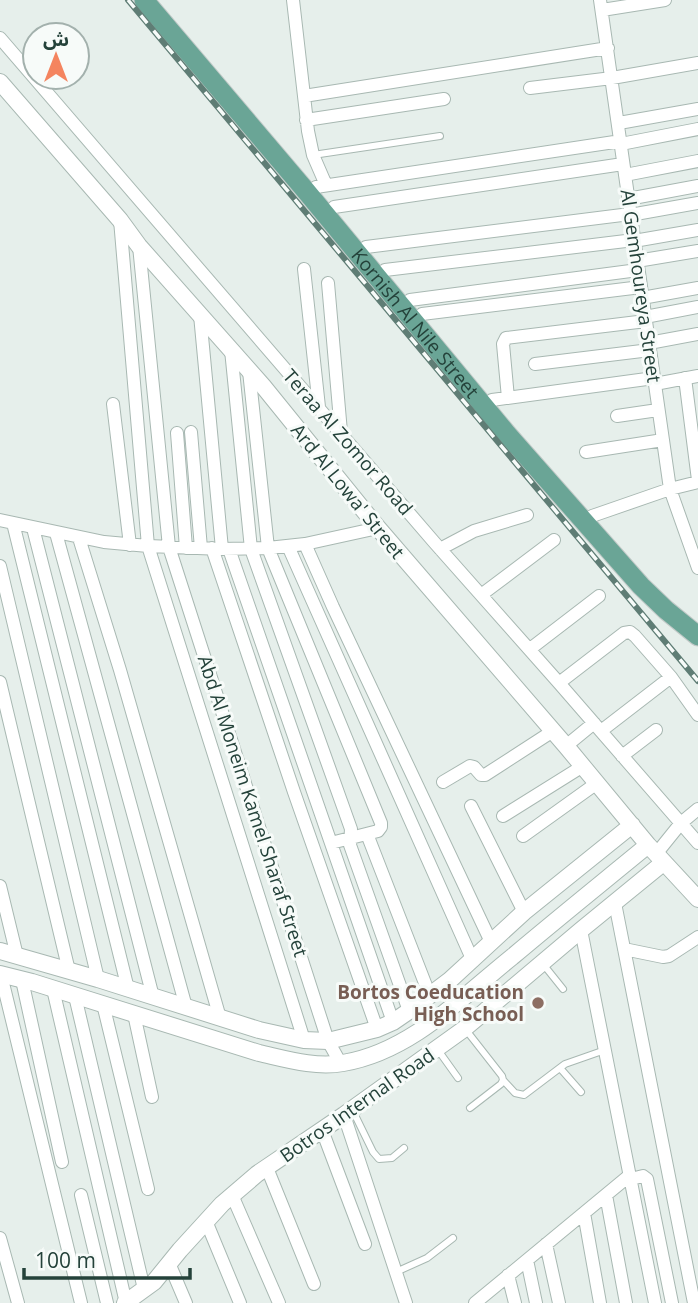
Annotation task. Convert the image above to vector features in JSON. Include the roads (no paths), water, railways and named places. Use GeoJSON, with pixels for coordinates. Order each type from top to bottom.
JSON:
{"type":"FeatureCollection","features":[{"type":"Feature","properties":{"kind":"main road","name":"Kornish Al Nile Street"},"geometry":{"type":"LineString","coordinates":[[144,0],[507,433],[641,586],[698,635]]}},
{"type":"Feature","properties":{"kind":"main road","name":"Kornish Al Nile Street"},"geometry":{"type":"LineString","coordinates":[[160,0],[321,186],[334,207],[416,307],[500,399],[592,516],[650,579],[698,622]]}},
{"type":"Feature","properties":{"kind":"street"},"geometry":{"type":"LineString","coordinates":[[293,0],[306,120],[321,186],[621,143],[698,129]]}},
{"type":"Feature","properties":{"kind":"street"},"geometry":{"type":"LineString","coordinates":[[601,5],[666,0]]}},
{"type":"Feature","properties":{"kind":"street","name":"Al Gemhoureya Street"},"geometry":{"type":"LineString","coordinates":[[601,5],[670,489],[698,568]]}},
{"type":"Feature","properties":{"kind":"street","name":"Teraa Al Zomor Road"},"geometry":{"type":"LineString","coordinates":[[0,38],[440,549],[698,843]]}},
{"type":"Feature","properties":{"kind":"street"},"geometry":{"type":"LineString","coordinates":[[304,96],[608,48]]}},
{"type":"Feature","properties":{"kind":"street"},"geometry":{"type":"LineString","coordinates":[[530,88],[612,78],[698,63]]}},
{"type":"Feature","properties":{"kind":"street","name":"Ard Al Lowa' Street"},"geometry":{"type":"LineString","coordinates":[[0,82],[231,350],[378,528],[656,854],[698,899]]}},
{"type":"Feature","properties":{"kind":"street"},"geometry":{"type":"LineString","coordinates":[[306,120],[444,99]]}},
{"type":"Feature","properties":{"kind":"street"},"geometry":{"type":"LineString","coordinates":[[619,123],[698,109]]}},
{"type":"Feature","properties":{"kind":"street"},"geometry":{"type":"LineString","coordinates":[[334,207],[698,161]]}},
{"type":"Feature","properties":{"kind":"street"},"geometry":{"type":"LineString","coordinates":[[628,199],[698,186]]}},
{"type":"Feature","properties":{"kind":"street"},"geometry":{"type":"LineString","coordinates":[[366,247],[698,203]]}},
{"type":"Feature","properties":{"kind":"street"},"geometry":{"type":"LineString","coordinates":[[120,220],[148,546],[304,1040]]}},
{"type":"Feature","properties":{"kind":"street"},"geometry":{"type":"LineString","coordinates":[[385,270],[634,241],[698,230]]}},
{"type":"Feature","properties":{"kind":"street","name":"Abd Al Moneim Kamel Sharaf Street"},"geometry":{"type":"LineString","coordinates":[[139,246],[169,547],[328,1041],[341,1064]]}},
{"type":"Feature","properties":{"kind":"street"},"geometry":{"type":"LineString","coordinates":[[416,307],[638,266],[698,251]]}},
{"type":"Feature","properties":{"kind":"street"},"geometry":{"type":"LineString","coordinates":[[304,269],[319,408]]}},
{"type":"Feature","properties":{"kind":"street"},"geometry":{"type":"LineString","coordinates":[[328,283],[341,433]]}},
{"type":"Feature","properties":{"kind":"street"},"geometry":{"type":"LineString","coordinates":[[416,307],[698,288]]}},
{"type":"Feature","properties":{"kind":"street"},"geometry":{"type":"LineString","coordinates":[[592,516],[670,489],[698,484],[692,377],[500,399],[503,344],[506,338],[645,319],[698,307]]}},
{"type":"Feature","properties":{"kind":"street"},"geometry":{"type":"LineString","coordinates":[[200,314],[211,431],[216,548],[331,843],[393,1022]]}},
{"type":"Feature","properties":{"kind":"street"},"geometry":{"type":"LineString","coordinates":[[535,364],[649,347],[698,334]]}},
{"type":"Feature","properties":{"kind":"street"},"geometry":{"type":"LineString","coordinates":[[231,350],[251,549],[351,829],[350,845],[409,1011]]}},
{"type":"Feature","properties":{"kind":"street"},"geometry":{"type":"LineString","coordinates":[[249,372],[268,548],[382,823],[378,831],[331,843]]}},
{"type":"Feature","properties":{"kind":"street"},"geometry":{"type":"LineString","coordinates":[[113,404],[130,545]]}},
{"type":"Feature","properties":{"kind":"street"},"geometry":{"type":"LineString","coordinates":[[617,416],[659,410]]}},
{"type":"Feature","properties":{"kind":"street"},"geometry":{"type":"LineString","coordinates":[[158,434],[211,431]]}},
{"type":"Feature","properties":{"kind":"street"},"geometry":{"type":"LineString","coordinates":[[191,432],[216,548],[290,779],[377,1029]]}},
{"type":"Feature","properties":{"kind":"street"},"geometry":{"type":"LineString","coordinates":[[177,433],[186,548]]}},
{"type":"Feature","properties":{"kind":"street"},"geometry":{"type":"LineString","coordinates":[[586,452],[663,440]]}},
{"type":"Feature","properties":{"kind":"street"},"geometry":{"type":"LineString","coordinates":[[440,549],[474,531],[527,515]]}},
{"type":"Feature","properties":{"kind":"street"},"geometry":{"type":"LineString","coordinates":[[0,520],[79,538],[130,545],[186,548],[251,549],[288,546],[378,528]]}},
{"type":"Feature","properties":{"kind":"street"},"geometry":{"type":"LineString","coordinates":[[13,523],[128,989]]}},
{"type":"Feature","properties":{"kind":"street"},"geometry":{"type":"LineString","coordinates":[[33,528],[153,997]]}},
{"type":"Feature","properties":{"kind":"street"},"geometry":{"type":"LineString","coordinates":[[56,533],[186,1007]]}},
{"type":"Feature","properties":{"kind":"street"},"geometry":{"type":"LineString","coordinates":[[79,538],[120,670],[220,1018]]}},
{"type":"Feature","properties":{"kind":"street"},"geometry":{"type":"LineString","coordinates":[[481,595],[554,540]]}},
{"type":"Feature","properties":{"kind":"street"},"geometry":{"type":"LineString","coordinates":[[305,544],[491,942]]}},
{"type":"Feature","properties":{"kind":"street"},"geometry":{"type":"LineString","coordinates":[[288,546],[472,961]]}},
{"type":"Feature","properties":{"kind":"street"},"geometry":{"type":"LineString","coordinates":[[0,566],[98,979]]}},
{"type":"Feature","properties":{"kind":"street"},"geometry":{"type":"LineString","coordinates":[[530,649],[599,596]]}},
{"type":"Feature","properties":{"kind":"street"},"geometry":{"type":"LineString","coordinates":[[559,682],[624,633],[630,632],[671,677],[698,715]]}},
{"type":"Feature","properties":{"kind":"street"},"geometry":{"type":"LineString","coordinates":[[566,746],[671,677]]}},
{"type":"Feature","properties":{"kind":"street"},"geometry":{"type":"LineString","coordinates":[[0,682],[69,971]]}},
{"type":"Feature","properties":{"kind":"street"},"geometry":{"type":"LineString","coordinates":[[622,756],[656,730]]}},
{"type":"Feature","properties":{"kind":"street"},"geometry":{"type":"LineString","coordinates":[[443,782],[470,766],[485,775],[553,731]]}},
{"type":"Feature","properties":{"kind":"street"},"geometry":{"type":"LineString","coordinates":[[503,816],[583,766]]}},
{"type":"Feature","properties":{"kind":"street"},"geometry":{"type":"LineString","coordinates":[[523,836],[597,783]]}},
{"type":"Feature","properties":{"kind":"street"},"geometry":{"type":"LineString","coordinates":[[471,806],[524,912]]}},
{"type":"Feature","properties":{"kind":"street"},"geometry":{"type":"LineString","coordinates":[[81,1303],[1,974],[259,1053],[297,1062],[341,1064],[396,1046],[440,1016],[656,854],[681,823],[698,809]]}},
{"type":"Feature","properties":{"kind":"street"},"geometry":{"type":"LineString","coordinates":[[0,951],[259,1030],[304,1040],[328,1041],[377,1029],[409,1011],[472,961],[524,912],[632,825]]}},
{"type":"Feature","properties":{"kind":"street"},"geometry":{"type":"LineString","coordinates":[[367,834],[430,996]]}},
{"type":"Feature","properties":{"kind":"street","name":"Botros Internal Road"},"geometry":{"type":"LineString","coordinates":[[133,1299],[154,1282],[232,1195],[464,1029],[615,903],[656,854]]}},
{"type":"Feature","properties":{"kind":"street"},"geometry":{"type":"LineString","coordinates":[[0,886],[17,956]]}},
{"type":"Feature","properties":{"kind":"street"},"geometry":{"type":"LineString","coordinates":[[615,903],[694,1303]]}},
{"type":"Feature","properties":{"kind":"street"},"geometry":{"type":"LineString","coordinates":[[581,930],[655,1303]]}},
{"type":"Feature","properties":{"kind":"street"},"geometry":{"type":"LineString","coordinates":[[624,949],[663,957],[669,956],[698,937]]}},
{"type":"Feature","properties":{"kind":"street"},"geometry":{"type":"LineString","coordinates":[[35,961],[27,981],[62,1162]]}},
{"type":"Feature","properties":{"kind":"street"},"geometry":{"type":"LineString","coordinates":[[53,989],[133,1299]]}},
{"type":"Feature","properties":{"kind":"street"},"geometry":{"type":"LineString","coordinates":[[75,996],[133,1299]]}},
{"type":"Feature","properties":{"kind":"street"},"geometry":{"type":"LineString","coordinates":[[103,1004],[148,1189]]}},
{"type":"Feature","properties":{"kind":"street"},"geometry":{"type":"LineString","coordinates":[[134,1014],[152,1097]]}},
{"type":"Feature","properties":{"kind":"street"},"geometry":{"type":"LineString","coordinates":[[259,1030],[259,1053]]}},
{"type":"Feature","properties":{"kind":"street"},"geometry":{"type":"LineString","coordinates":[[348,1112],[406,1303]]}},
{"type":"Feature","properties":{"kind":"street"},"geometry":{"type":"LineString","coordinates":[[322,1130],[365,1244]]}},
{"type":"Feature","properties":{"kind":"street"},"geometry":{"type":"LineString","coordinates":[[267,1168],[314,1284]]}},
{"type":"Feature","properties":{"kind":"street"},"geometry":{"type":"LineString","coordinates":[[475,1303],[606,1195],[631,1177],[643,1176],[647,1179],[672,1303]]}},
{"type":"Feature","properties":{"kind":"street"},"geometry":{"type":"LineString","coordinates":[[81,1195],[107,1303]]}},
{"type":"Feature","properties":{"kind":"street"},"geometry":{"type":"LineString","coordinates":[[232,1195],[279,1303]]}},
{"type":"Feature","properties":{"kind":"street"},"geometry":{"type":"LineString","coordinates":[[606,1195],[626,1303]]}},
{"type":"Feature","properties":{"kind":"street"},"geometry":{"type":"LineString","coordinates":[[584,1213],[600,1303]]}},
{"type":"Feature","properties":{"kind":"street"},"geometry":{"type":"LineString","coordinates":[[206,1221],[240,1303]]}},
{"type":"Feature","properties":{"kind":"street"},"geometry":{"type":"LineString","coordinates":[[0,1238],[5,1277],[18,1303]]}},
{"type":"Feature","properties":{"kind":"street"},"geometry":{"type":"LineString","coordinates":[[547,1244],[559,1303]]}},
{"type":"Feature","properties":{"kind":"street"},"geometry":{"type":"LineString","coordinates":[[527,1260],[536,1303]]}},
{"type":"Feature","properties":{"kind":"street"},"geometry":{"type":"LineString","coordinates":[[169,1264],[186,1303]]}},
{"type":"Feature","properties":{"kind":"street"},"geometry":{"type":"LineString","coordinates":[[508,1275],[515,1303]]}},
{"type":"Feature","properties":{"kind":"lane"},"geometry":{"type":"LineString","coordinates":[[313,155],[440,136]]}},
{"type":"Feature","properties":{"kind":"lane"},"geometry":{"type":"LineString","coordinates":[[542,963],[563,989]]}},
{"type":"Feature","properties":{"kind":"lane"},"geometry":{"type":"LineString","coordinates":[[464,1029],[503,1080],[515,1093],[524,1095],[571,1061],[605,1050]]}},
{"type":"Feature","properties":{"kind":"lane"},"geometry":{"type":"LineString","coordinates":[[437,1049],[458,1078]]}},
{"type":"Feature","properties":{"kind":"lane"},"geometry":{"type":"LineString","coordinates":[[559,1068],[581,1091]]}},
{"type":"Feature","properties":{"kind":"lane"},"geometry":{"type":"LineString","coordinates":[[470,1108],[503,1080]]}},
{"type":"Feature","properties":{"kind":"lane"},"geometry":{"type":"LineString","coordinates":[[348,1112],[379,1158],[392,1158],[404,1148]]}},
{"type":"Feature","properties":{"kind":"lane"},"geometry":{"type":"LineString","coordinates":[[396,1272],[427,1258],[453,1238]]}},
{"type":"Feature","properties":{"kind":"railway"},"geometry":{"type":"LineString","coordinates":[[128,0],[698,681]]}},
{"type":"Feature","properties":{"kind":"place","name":"Bortos Coeducation High School"},"geometry":{"type":"Point","coordinates":[538,1003]}}]}
